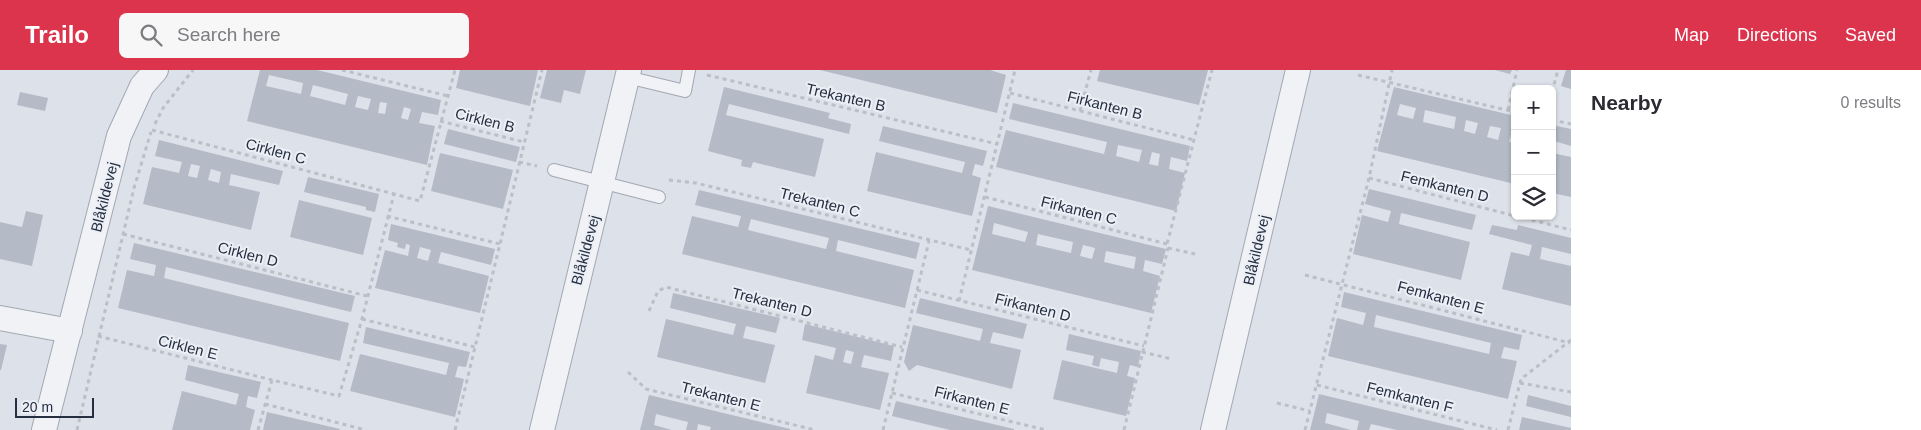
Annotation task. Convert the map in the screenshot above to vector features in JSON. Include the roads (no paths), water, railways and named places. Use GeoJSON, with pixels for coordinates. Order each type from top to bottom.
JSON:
{"type":"FeatureCollection","features":[{"type":"Feature","properties":{"kind":"street","name":"Blåkildevej"},"geometry":{"type":"LineString","coordinates":[[44,430],[119,136],[142,86],[156,70]]}},
{"type":"Feature","properties":{"kind":"street","name":"Blåkildevej"},"geometry":{"type":"LineString","coordinates":[[1213,430],[1298,70]]}},
{"type":"Feature","properties":{"kind":"street","name":"Blåkildevej"},"geometry":{"type":"LineString","coordinates":[[542,430],[628,73]]}},
{"type":"Feature","properties":{"kind":"street"},"geometry":{"type":"LineString","coordinates":[[0,318],[70,331]]}},
{"type":"Feature","properties":{"kind":"lane"},"geometry":{"type":"LineString","coordinates":[[628,73],[685,91],[689,70]]}},
{"type":"Feature","properties":{"kind":"lane"},"geometry":{"type":"LineString","coordinates":[[554,170],[659,198]]}}]}
